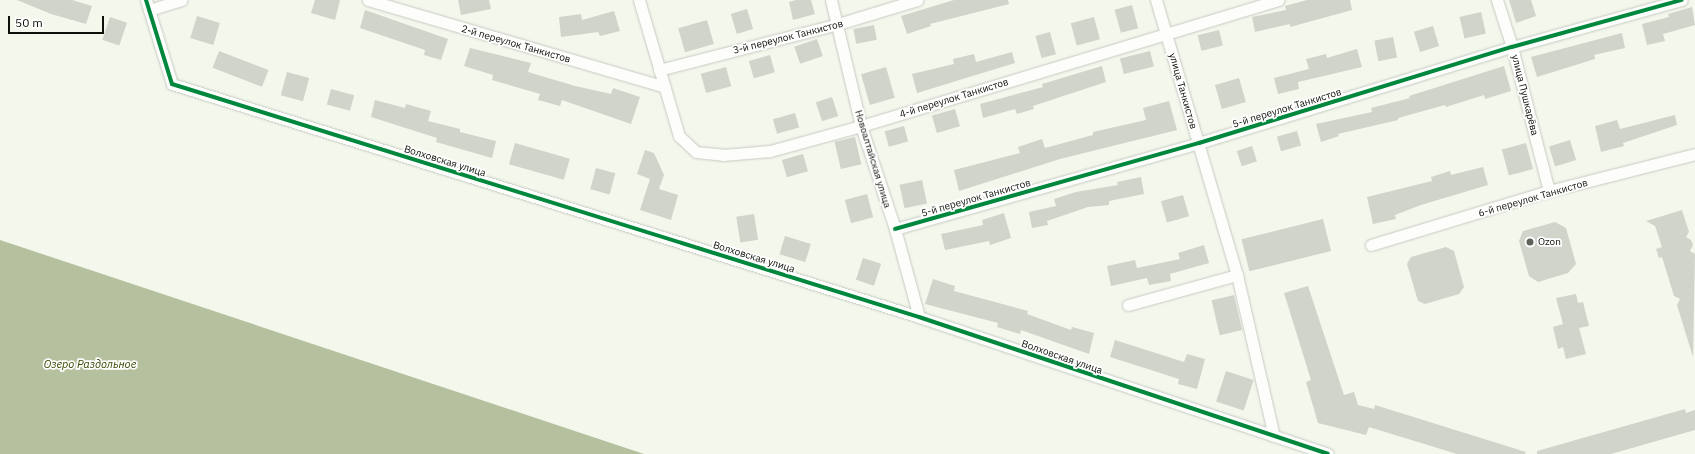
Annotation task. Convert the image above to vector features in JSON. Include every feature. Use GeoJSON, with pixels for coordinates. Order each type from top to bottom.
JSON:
{"type":"FeatureCollection","features":[{"type":"Feature","properties":{"kind":"street"},"geometry":{"type":"LineString","coordinates":[[148,5],[181,0]]}},
{"type":"Feature","properties":{"kind":"street","name":"2-й переулок Танкистов"},"geometry":{"type":"LineString","coordinates":[[368,0],[665,87]]}},
{"type":"Feature","properties":{"kind":"street","name":"4-й переулок Танкистов"},"geometry":{"type":"LineString","coordinates":[[639,0],[679,136],[696,152],[724,155],[770,151],[861,126],[1167,35],[1278,0]]}},
{"type":"Feature","properties":{"kind":"street","name":"Новоалтайская улица"},"geometry":{"type":"LineString","coordinates":[[831,0],[838,24],[861,126],[895,229],[919,317]]}},
{"type":"Feature","properties":{"kind":"street","name":"3-й переулок Танкистов"},"geometry":{"type":"LineString","coordinates":[[659,70],[838,24],[917,0]]}},
{"type":"Feature","properties":{"kind":"street","name":"улица Танкистов"},"geometry":{"type":"LineString","coordinates":[[1156,0],[1238,275],[1274,436]]}},
{"type":"Feature","properties":{"kind":"street","name":"улица Пушкарёва"},"geometry":{"type":"LineString","coordinates":[[1497,0],[1512,47],[1549,191]]}},
{"type":"Feature","properties":{"kind":"street","name":"5-й переулок Танкистов"},"geometry":{"type":"LineString","coordinates":[[895,229],[1199,144],[1512,47],[1682,0]]}},
{"type":"Feature","properties":{"kind":"street","name":"Волховская улица"},"geometry":{"type":"LineString","coordinates":[[148,5],[172,84],[919,317],[1328,454]]}},
{"type":"Feature","properties":{"kind":"street","name":"6-й переулок Танкистов"},"geometry":{"type":"LineString","coordinates":[[1371,245],[1549,191],[1695,154]]}},
{"type":"Feature","properties":{"kind":"street"},"geometry":{"type":"LineString","coordinates":[[1128,304],[1238,275]]}},
{"type":"Feature","properties":{"kind":"water","name":"Озеро Раздольное"},"geometry":{"type":"Polygon","coordinates":[[[0,240],[644,454],[0,454],[0,240]]]}},
{"type":"Feature","properties":{"kind":"building"},"geometry":{"type":"Polygon","coordinates":[[[17,0],[72,0],[92,6],[86,24],[51,14],[17,0]]]}},
{"type":"Feature","properties":{"kind":"building"},"geometry":{"type":"Polygon","coordinates":[[[315,0],[340,0],[335,20],[311,13],[315,0]]]}},
{"type":"Feature","properties":{"kind":"building"},"geometry":{"type":"Polygon","coordinates":[[[458,0],[489,0],[491,9],[461,15],[458,0]]]}},
{"type":"Feature","properties":{"kind":"building"},"geometry":{"type":"Polygon","coordinates":[[[796,0],[811,0],[815,14],[793,20],[789,2],[796,0]]]}},
{"type":"Feature","properties":{"kind":"building"},"geometry":{"type":"Polygon","coordinates":[[[954,0],[1008,0],[1009,4],[930,24],[931,26],[907,34],[901,16],[954,0]]]}},
{"type":"Feature","properties":{"kind":"building"},"geometry":{"type":"Polygon","coordinates":[[[1307,0],[1350,0],[1352,10],[1290,27],[1290,24],[1255,32],[1252,17],[1286,10],[1285,6],[1307,0]]]}},
{"type":"Feature","properties":{"kind":"building"},"geometry":{"type":"Polygon","coordinates":[[[1509,0],[1531,0],[1536,16],[1516,23],[1509,0]]]}},
{"type":"Feature","properties":{"kind":"building"},"geometry":{"type":"Polygon","coordinates":[[[1132,5],[1138,28],[1121,33],[1115,10],[1132,5]]]}},
{"type":"Feature","properties":{"kind":"building"},"geometry":{"type":"Polygon","coordinates":[[[1692,7],[1695,25],[1663,34],[1665,41],[1647,45],[1642,24],[1669,17],[1668,14],[1692,7]]]}},
{"type":"Feature","properties":{"kind":"building"},"geometry":{"type":"Polygon","coordinates":[[[747,9],[753,29],[737,34],[731,14],[747,9]]]}},
{"type":"Feature","properties":{"kind":"building"},"geometry":{"type":"Polygon","coordinates":[[[365,10],[448,39],[441,60],[424,55],[425,50],[360,28],[365,10]]]}},
{"type":"Feature","properties":{"kind":"building"},"geometry":{"type":"Polygon","coordinates":[[[614,11],[620,31],[600,36],[598,32],[561,37],[559,17],[581,14],[582,20],[614,11]]]}},
{"type":"Feature","properties":{"kind":"building"},"geometry":{"type":"Polygon","coordinates":[[[1481,12],[1486,33],[1465,38],[1460,17],[1481,12]]]}},
{"type":"Feature","properties":{"kind":"building"},"geometry":{"type":"Polygon","coordinates":[[[197,16],[220,23],[213,45],[190,38],[197,16]]]}},
{"type":"Feature","properties":{"kind":"building"},"geometry":{"type":"Polygon","coordinates":[[[110,17],[127,23],[119,46],[102,40],[110,17]]]}},
{"type":"Feature","properties":{"kind":"building"},"geometry":{"type":"Polygon","coordinates":[[[1094,17],[1100,39],[1077,45],[1071,23],[1094,17]]]}},
{"type":"Feature","properties":{"kind":"building"},"geometry":{"type":"Polygon","coordinates":[[[707,20],[714,44],[685,52],[678,28],[707,20]]]}},
{"type":"Feature","properties":{"kind":"building"},"geometry":{"type":"Polygon","coordinates":[[[874,25],[877,40],[856,44],[853,29],[874,25]]]}},
{"type":"Feature","properties":{"kind":"building"},"geometry":{"type":"Polygon","coordinates":[[[1433,26],[1439,46],[1420,52],[1414,32],[1433,26]]]}},
{"type":"Feature","properties":{"kind":"building"},"geometry":{"type":"Polygon","coordinates":[[[1219,30],[1223,46],[1202,51],[1198,35],[1219,30]]]}},
{"type":"Feature","properties":{"kind":"building"},"geometry":{"type":"Polygon","coordinates":[[[1050,32],[1056,54],[1041,58],[1036,36],[1050,32]]]}},
{"type":"Feature","properties":{"kind":"building"},"geometry":{"type":"Polygon","coordinates":[[[1622,33],[1625,48],[1594,55],[1595,59],[1537,77],[1531,57],[1622,33]]]}},
{"type":"Feature","properties":{"kind":"building"},"geometry":{"type":"Polygon","coordinates":[[[1393,37],[1397,58],[1378,61],[1374,41],[1393,37]]]}},
{"type":"Feature","properties":{"kind":"building"},"geometry":{"type":"Polygon","coordinates":[[[817,39],[823,56],[800,64],[794,47],[817,39]]]}},
{"type":"Feature","properties":{"kind":"building"},"geometry":{"type":"Polygon","coordinates":[[[470,48],[531,63],[528,72],[575,86],[611,94],[613,88],[640,97],[631,124],[562,100],[560,106],[538,100],[540,94],[492,80],[493,75],[464,66],[470,48]]]}},
{"type":"Feature","properties":{"kind":"building"},"geometry":{"type":"Polygon","coordinates":[[[1357,49],[1362,67],[1298,82],[1299,89],[1278,94],[1274,78],[1309,69],[1306,59],[1326,54],[1327,58],[1357,49]]]}},
{"type":"Feature","properties":{"kind":"building"},"geometry":{"type":"Polygon","coordinates":[[[219,51],[268,70],[262,87],[213,68],[219,51]]]}},
{"type":"Feature","properties":{"kind":"building"},"geometry":{"type":"Polygon","coordinates":[[[1150,51],[1154,67],[1124,74],[1120,58],[1150,51]]]}},
{"type":"Feature","properties":{"kind":"building"},"geometry":{"type":"Polygon","coordinates":[[[1012,52],[1015,63],[917,93],[912,74],[954,64],[953,59],[974,54],[976,62],[1012,52]]]}},
{"type":"Feature","properties":{"kind":"building"},"geometry":{"type":"Polygon","coordinates":[[[770,55],[775,72],[754,78],[749,61],[770,55]]]}},
{"type":"Feature","properties":{"kind":"building"},"geometry":{"type":"Polygon","coordinates":[[[1102,66],[1106,82],[1033,106],[1034,109],[1017,114],[1015,109],[983,118],[980,104],[1043,87],[1042,84],[1102,66]]]}},
{"type":"Feature","properties":{"kind":"building"},"geometry":{"type":"Polygon","coordinates":[[[1504,66],[1511,91],[1485,99],[1484,95],[1446,107],[1445,105],[1398,118],[1398,120],[1338,134],[1339,136],[1321,142],[1316,124],[1372,112],[1371,108],[1410,98],[1409,96],[1504,66]]]}},
{"type":"Feature","properties":{"kind":"building"},"geometry":{"type":"Polygon","coordinates":[[[726,67],[731,86],[706,93],[701,74],[726,67]]]}},
{"type":"Feature","properties":{"kind":"building"},"geometry":{"type":"Polygon","coordinates":[[[886,67],[895,98],[870,105],[861,74],[886,67]]]}},
{"type":"Feature","properties":{"kind":"building"},"geometry":{"type":"Polygon","coordinates":[[[287,72],[309,78],[303,101],[281,95],[287,72]]]}},
{"type":"Feature","properties":{"kind":"building"},"geometry":{"type":"Polygon","coordinates":[[[1239,78],[1246,102],[1222,109],[1215,85],[1239,78]]]}},
{"type":"Feature","properties":{"kind":"building"},"geometry":{"type":"Polygon","coordinates":[[[331,89],[354,95],[350,111],[327,104],[331,89]]]}},
{"type":"Feature","properties":{"kind":"building"},"geometry":{"type":"Polygon","coordinates":[[[832,97],[838,116],[822,121],[816,102],[832,97]]]}},
{"type":"Feature","properties":{"kind":"building"},"geometry":{"type":"Polygon","coordinates":[[[375,100],[405,108],[406,104],[431,111],[428,121],[460,129],[460,132],[496,141],[492,158],[436,142],[437,138],[371,117],[375,100]]]}},
{"type":"Feature","properties":{"kind":"building"},"geometry":{"type":"Polygon","coordinates":[[[1169,101],[1177,130],[1060,159],[959,191],[954,170],[1020,153],[1018,147],[1042,139],[1045,148],[1093,135],[1093,132],[1146,120],[1143,108],[1169,101]]]}},
{"type":"Feature","properties":{"kind":"building"},"geometry":{"type":"Polygon","coordinates":[[[955,109],[960,126],[937,133],[932,116],[955,109]]]}},
{"type":"Feature","properties":{"kind":"building"},"geometry":{"type":"Polygon","coordinates":[[[795,113],[799,127],[777,134],[773,119],[795,113]]]}},
{"type":"Feature","properties":{"kind":"building"},"geometry":{"type":"Polygon","coordinates":[[[1675,115],[1677,125],[1623,143],[1624,146],[1601,152],[1595,126],[1617,120],[1620,129],[1675,115]]]}},
{"type":"Feature","properties":{"kind":"building"},"geometry":{"type":"Polygon","coordinates":[[[904,126],[908,141],[889,147],[885,131],[904,126]]]}},
{"type":"Feature","properties":{"kind":"building"},"geometry":{"type":"Polygon","coordinates":[[[1297,131],[1301,145],[1281,151],[1277,137],[1297,131]]]}},
{"type":"Feature","properties":{"kind":"building"},"geometry":{"type":"Polygon","coordinates":[[[855,137],[861,164],[841,169],[835,142],[855,137]]]}},
{"type":"Feature","properties":{"kind":"building"},"geometry":{"type":"Polygon","coordinates":[[[1570,140],[1576,160],[1555,167],[1549,146],[1570,140]]]}},
{"type":"Feature","properties":{"kind":"building"},"geometry":{"type":"Polygon","coordinates":[[[515,143],[570,159],[564,180],[509,164],[515,143]]]}},
{"type":"Feature","properties":{"kind":"building"},"geometry":{"type":"Polygon","coordinates":[[[1526,143],[1533,169],[1509,176],[1502,149],[1526,143]]]}},
{"type":"Feature","properties":{"kind":"building"},"geometry":{"type":"Polygon","coordinates":[[[1252,146],[1257,161],[1242,166],[1237,151],[1252,146]]]}},
{"type":"Feature","properties":{"kind":"building"},"geometry":{"type":"Polygon","coordinates":[[[645,150],[654,153],[664,175],[659,189],[678,195],[671,220],[640,210],[650,179],[637,174],[645,150]]]}},
{"type":"Feature","properties":{"kind":"building"},"geometry":{"type":"Polygon","coordinates":[[[803,154],[808,171],[787,177],[782,160],[803,154]]]}},
{"type":"Feature","properties":{"kind":"building"},"geometry":{"type":"Polygon","coordinates":[[[1483,167],[1488,185],[1421,205],[1395,215],[1396,219],[1373,224],[1367,197],[1432,181],[1431,177],[1450,171],[1451,175],[1483,167]]]}},
{"type":"Feature","properties":{"kind":"building"},"geometry":{"type":"Polygon","coordinates":[[[596,168],[615,173],[610,194],[590,189],[596,168]]]}},
{"type":"Feature","properties":{"kind":"building"},"geometry":{"type":"Polygon","coordinates":[[[1141,177],[1144,194],[1109,201],[1109,205],[1088,207],[1047,221],[1048,225],[1032,228],[1029,212],[1056,206],[1054,199],[1076,192],[1118,185],[1117,182],[1141,177]]]}},
{"type":"Feature","properties":{"kind":"building"},"geometry":{"type":"Polygon","coordinates":[[[922,180],[927,203],[904,208],[900,185],[922,180]]]}},
{"type":"Feature","properties":{"kind":"building"},"geometry":{"type":"Polygon","coordinates":[[[867,194],[873,217],[851,223],[845,200],[867,194]]]}},
{"type":"Feature","properties":{"kind":"building"},"geometry":{"type":"Polygon","coordinates":[[[1183,195],[1189,216],[1167,222],[1161,201],[1183,195]]]}},
{"type":"Feature","properties":{"kind":"building"},"geometry":{"type":"Polygon","coordinates":[[[1682,210],[1689,232],[1686,237],[1691,240],[1693,245],[1690,251],[1695,254],[1693,357],[1677,305],[1680,299],[1674,296],[1662,257],[1659,258],[1656,249],[1662,247],[1655,226],[1646,221],[1682,210]]]}},
{"type":"Feature","properties":{"kind":"building"},"geometry":{"type":"Polygon","coordinates":[[[1004,213],[1011,238],[990,245],[989,241],[945,250],[941,234],[983,225],[982,220],[1004,213]]]}},
{"type":"Feature","properties":{"kind":"building"},"geometry":{"type":"Polygon","coordinates":[[[754,214],[758,240],[740,242],[736,217],[754,214]]]}},
{"type":"Feature","properties":{"kind":"building"},"geometry":{"type":"Polygon","coordinates":[[[1323,219],[1331,251],[1249,271],[1241,239],[1323,219]]]}},
{"type":"Feature","properties":{"kind":"building"},"geometry":{"type":"Polygon","coordinates":[[[1555,222],[1566,228],[1576,264],[1568,273],[1538,282],[1529,276],[1519,241],[1523,231],[1555,222]]]}},
{"type":"Feature","properties":{"kind":"building"},"geometry":{"type":"Polygon","coordinates":[[[785,236],[811,244],[805,262],[779,254],[785,236]]]}},
{"type":"Feature","properties":{"kind":"building"},"geometry":{"type":"Polygon","coordinates":[[[1204,245],[1209,263],[1170,274],[1171,281],[1149,285],[1147,278],[1111,286],[1107,266],[1135,260],[1137,268],[1180,259],[1178,253],[1204,245]]]}},
{"type":"Feature","properties":{"kind":"building"},"geometry":{"type":"Polygon","coordinates":[[[1446,247],[1454,251],[1464,287],[1459,294],[1425,304],[1418,301],[1407,264],[1411,257],[1446,247]]]}},
{"type":"Feature","properties":{"kind":"building"},"geometry":{"type":"Polygon","coordinates":[[[863,258],[881,264],[874,286],[856,280],[863,258]]]}},
{"type":"Feature","properties":{"kind":"building"},"geometry":{"type":"Polygon","coordinates":[[[933,279],[955,286],[954,291],[1028,311],[1027,314],[1071,330],[1072,327],[1094,333],[1089,354],[1021,330],[1020,334],[997,327],[998,323],[925,304],[933,279]]]}},
{"type":"Feature","properties":{"kind":"building"},"geometry":{"type":"Polygon","coordinates":[[[1308,286],[1344,395],[1354,392],[1358,405],[1374,409],[1375,405],[1526,452],[1525,454],[1457,454],[1369,427],[1366,435],[1318,423],[1306,382],[1311,380],[1284,293],[1308,286]]]}},
{"type":"Feature","properties":{"kind":"building"},"geometry":{"type":"Polygon","coordinates":[[[1576,294],[1578,303],[1583,302],[1589,326],[1579,328],[1586,354],[1566,359],[1563,347],[1558,349],[1553,327],[1563,324],[1556,298],[1576,294]]]}},
{"type":"Feature","properties":{"kind":"building"},"geometry":{"type":"Polygon","coordinates":[[[1234,295],[1242,330],[1220,335],[1212,300],[1234,295]]]}},
{"type":"Feature","properties":{"kind":"building"},"geometry":{"type":"Polygon","coordinates":[[[1115,340],[1184,362],[1187,354],[1205,359],[1197,389],[1178,384],[1179,379],[1110,357],[1115,340]]]}},
{"type":"Feature","properties":{"kind":"building"},"geometry":{"type":"Polygon","coordinates":[[[1226,371],[1254,380],[1244,410],[1216,401],[1226,371]]]}},
{"type":"Feature","properties":{"kind":"building"},"geometry":{"type":"Polygon","coordinates":[[[1685,409],[1686,413],[1695,410],[1695,430],[1611,454],[1537,454],[1537,451],[1685,409]]]}},
{"type":"Feature","properties":{"kind":"cycle path"},"geometry":{"type":"LineString","coordinates":[[146,0],[172,84],[919,317],[1328,454]]}},
{"type":"Feature","properties":{"kind":"cycle path"},"geometry":{"type":"LineString","coordinates":[[895,229],[1199,143],[1512,47],[1682,0]]}},
{"type":"Feature","properties":{"kind":"place","name":"Ozon"},"geometry":{"type":"Point","coordinates":[1530,242]}}]}
